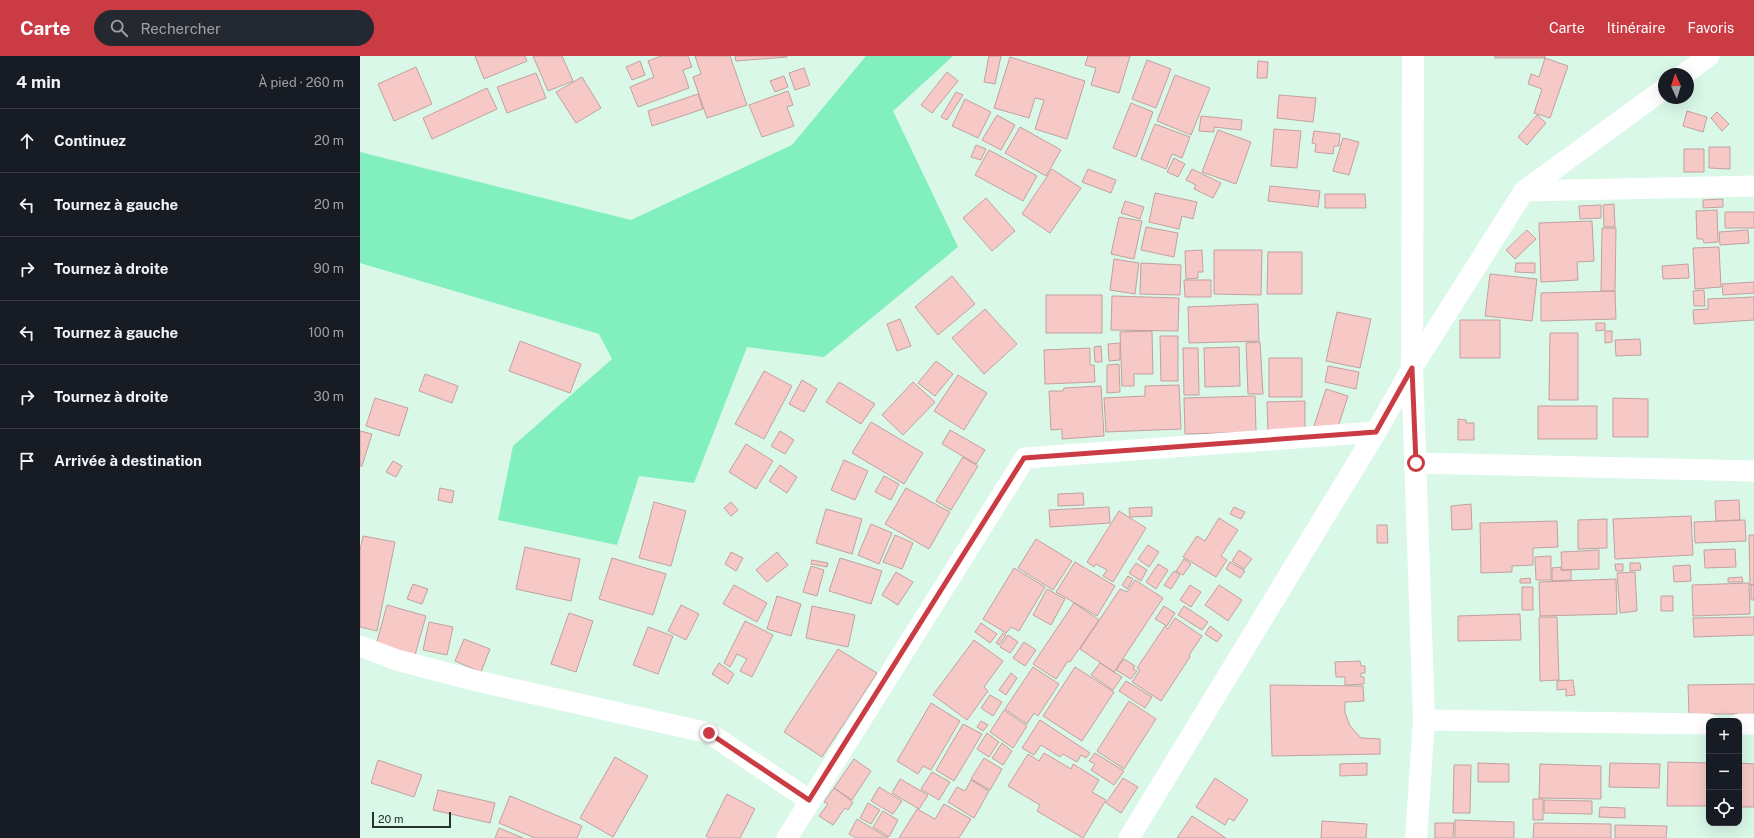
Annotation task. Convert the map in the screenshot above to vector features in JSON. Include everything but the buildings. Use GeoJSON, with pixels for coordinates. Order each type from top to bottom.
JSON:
{"type":"FeatureCollection","features":[{"type":"Feature","properties":{"kind":"street"},"geometry":{"type":"LineString","coordinates":[[1413,56],[1412,368],[1424,720],[1416,838]]}},
{"type":"Feature","properties":{"kind":"street"},"geometry":{"type":"LineString","coordinates":[[1692,68],[1709,56]]}},
{"type":"Feature","properties":{"kind":"street"},"geometry":{"type":"LineString","coordinates":[[1129,838],[1376,432],[1412,368],[1524,191],[1658,93]]}},
{"type":"Feature","properties":{"kind":"street"},"geometry":{"type":"LineString","coordinates":[[1524,191],[1754,186]]}},
{"type":"Feature","properties":{"kind":"street"},"geometry":{"type":"LineString","coordinates":[[787,838],[809,800],[1024,458],[1376,432]]}},
{"type":"Feature","properties":{"kind":"street"},"geometry":{"type":"LineString","coordinates":[[1416,463],[1754,472]]}},
{"type":"Feature","properties":{"kind":"street"},"geometry":{"type":"LineString","coordinates":[[360,646],[397,660],[470,679],[709,733],[809,800]]}},
{"type":"Feature","properties":{"kind":"street"},"geometry":{"type":"LineString","coordinates":[[1424,720],[1706,724]]}},
{"type":"Feature","properties":{"kind":"street"},"geometry":{"type":"LineString","coordinates":[[1742,724],[1754,724]]}},
{"type":"Feature","properties":{"kind":"green space"},"geometry":{"type":"Polygon","coordinates":[[[866,56],[953,56],[893,111],[958,247],[824,357],[747,347],[694,483],[639,476],[617,545],[498,520],[513,446],[612,359],[599,334],[360,263],[360,152],[631,220],[792,145],[866,56]]]}},
{"type":"Feature","properties":{"kind":"route"},"geometry":{"type":"LineString","coordinates":[[709,733],[809,800],[1024,458],[1376,432],[1412,368],[1416,463]]}}]}
